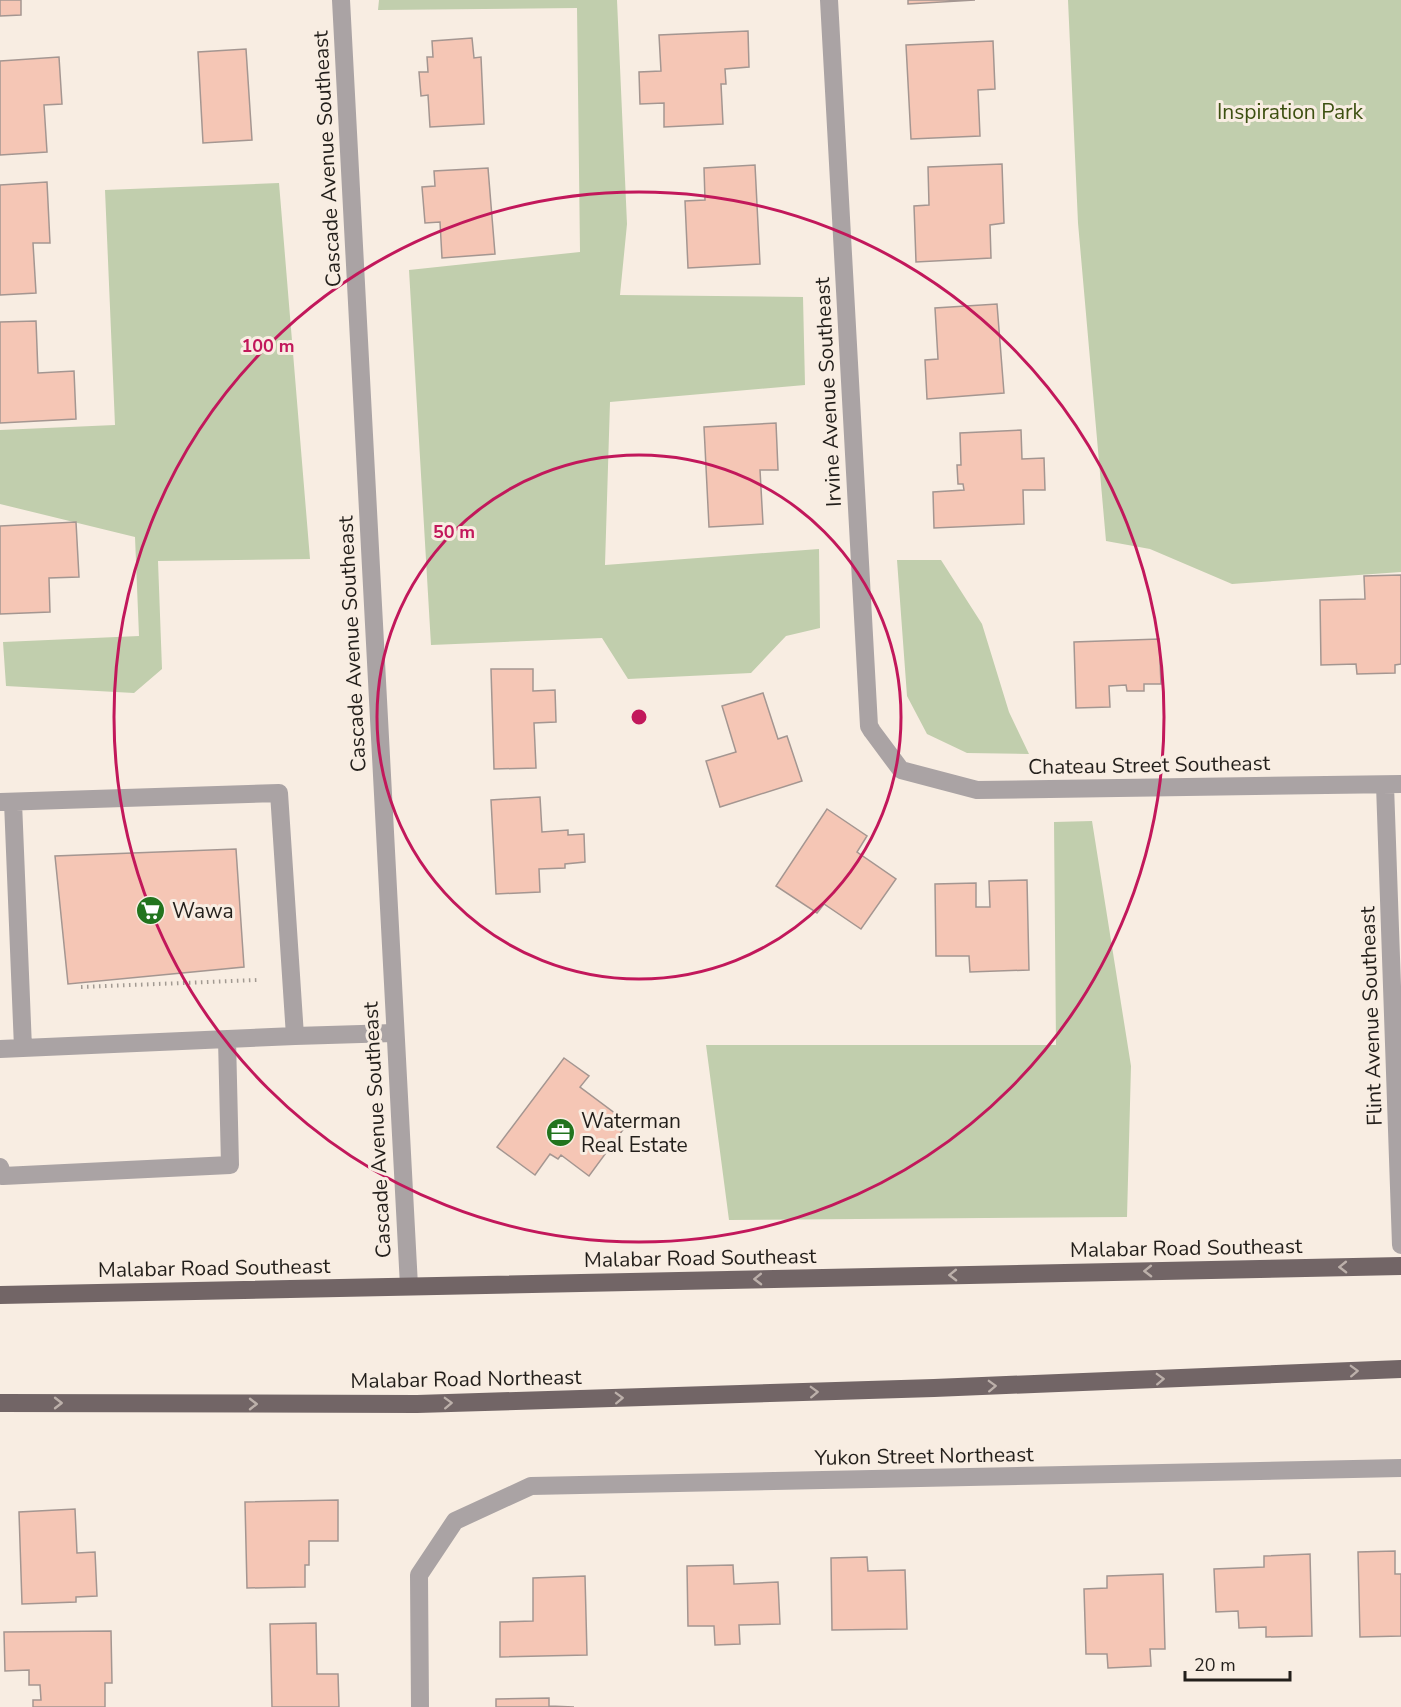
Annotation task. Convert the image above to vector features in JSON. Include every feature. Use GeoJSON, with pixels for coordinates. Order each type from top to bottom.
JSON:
{"type":"FeatureCollection","features":[{"type":"Feature","properties":{"kind":"main road","name":"Malabar Road Southeast"},"geometry":{"type":"LineString","coordinates":[[0,1295],[1401,1266]]}},
{"type":"Feature","properties":{"kind":"main road","name":"Malabar Road Northeast"},"geometry":{"type":"LineString","coordinates":[[0,1403],[417,1404],[934,1388],[1401,1369]]}},
{"type":"Feature","properties":{"kind":"street","name":"Cascade Avenue Southeast"},"geometry":{"type":"LineString","coordinates":[[341,0],[409,1286]]}},
{"type":"Feature","properties":{"kind":"street","name":"Irvine Avenue Southeast"},"geometry":{"type":"LineString","coordinates":[[829,0],[869,726],[901,770]]}},
{"type":"Feature","properties":{"kind":"street","name":"Chateau Street Southeast"},"geometry":{"type":"LineString","coordinates":[[901,770],[977,790],[1393,784]]}},
{"type":"Feature","properties":{"kind":"street","name":"Flint Avenue Southeast"},"geometry":{"type":"LineString","coordinates":[[1393,784],[1401,1245]]}},
{"type":"Feature","properties":{"kind":"street"},"geometry":{"type":"LineString","coordinates":[[23,1048],[7,802],[279,793],[295,1036]]}},
{"type":"Feature","properties":{"kind":"street"},"geometry":{"type":"LineString","coordinates":[[0,1050],[394,1033]]}},
{"type":"Feature","properties":{"kind":"street"},"geometry":{"type":"LineString","coordinates":[[0,1167],[3,1176],[230,1165],[228,1039]]}},
{"type":"Feature","properties":{"kind":"street","name":"Yukon Street Northeast"},"geometry":{"type":"LineString","coordinates":[[420,1707],[419,1575],[455,1521],[531,1486],[1401,1467]]}},
{"type":"Feature","properties":{"kind":"path"},"geometry":{"type":"LineString","coordinates":[[81,987],[258,980]]}},
{"type":"Feature","properties":{"kind":"green space"},"geometry":{"type":"Polygon","coordinates":[[[379,0],[617,0],[627,224],[620,295],[803,297],[805,385],[610,402],[605,565],[819,549],[820,628],[786,636],[751,673],[628,679],[602,638],[431,645],[409,270],[580,252],[577,8],[378,10],[379,0]]]}},
{"type":"Feature","properties":{"kind":"green space","name":"Inspiration Park"},"geometry":{"type":"Polygon","coordinates":[[[1068,0],[1401,0],[1401,572],[1232,584],[1150,549],[1106,541],[1078,223],[1068,0]]]}},
{"type":"Feature","properties":{"kind":"green space"},"geometry":{"type":"Polygon","coordinates":[[[279,183],[310,559],[158,561],[162,669],[134,693],[6,686],[3,642],[139,636],[135,537],[0,504],[0,430],[115,425],[105,190],[279,183]]]}},
{"type":"Feature","properties":{"kind":"green space"},"geometry":{"type":"Polygon","coordinates":[[[897,560],[941,560],[982,624],[1009,712],[1029,754],[967,753],[927,734],[907,696],[897,560]]]}},
{"type":"Feature","properties":{"kind":"green space"},"geometry":{"type":"Polygon","coordinates":[[[1092,821],[1131,1066],[1127,1217],[729,1220],[706,1045],[1056,1045],[1054,822],[1092,821]]]}},
{"type":"Feature","properties":{"kind":"building"},"geometry":{"type":"Polygon","coordinates":[[[0,0],[21,0],[21,15],[0,16],[0,0]]]}},
{"type":"Feature","properties":{"kind":"building"},"geometry":{"type":"Polygon","coordinates":[[[908,0],[975,0],[908,4],[908,0]]]}},
{"type":"Feature","properties":{"kind":"building"},"geometry":{"type":"Polygon","coordinates":[[[748,31],[749,67],[725,69],[726,84],[721,84],[723,124],[664,127],[664,103],[640,104],[639,72],[661,71],[659,35],[748,31]]]}},
{"type":"Feature","properties":{"kind":"building"},"geometry":{"type":"Polygon","coordinates":[[[472,38],[474,58],[481,57],[484,124],[430,127],[428,95],[421,96],[419,72],[428,72],[427,57],[433,57],[432,41],[472,38]]]}},
{"type":"Feature","properties":{"kind":"building"},"geometry":{"type":"Polygon","coordinates":[[[993,41],[995,89],[978,90],[980,136],[911,139],[906,45],[993,41]]]}},
{"type":"Feature","properties":{"kind":"building"},"geometry":{"type":"Polygon","coordinates":[[[246,49],[252,140],[203,143],[198,52],[246,49]]]}},
{"type":"Feature","properties":{"kind":"building"},"geometry":{"type":"Polygon","coordinates":[[[59,57],[62,104],[44,105],[47,152],[0,155],[0,61],[59,57]]]}},
{"type":"Feature","properties":{"kind":"building"},"geometry":{"type":"Polygon","coordinates":[[[1002,164],[1004,223],[990,225],[991,258],[916,262],[914,206],[929,205],[928,167],[1002,164]]]}},
{"type":"Feature","properties":{"kind":"building"},"geometry":{"type":"Polygon","coordinates":[[[755,165],[760,264],[688,268],[685,201],[705,200],[704,168],[755,165]]]}},
{"type":"Feature","properties":{"kind":"building"},"geometry":{"type":"Polygon","coordinates":[[[488,168],[495,254],[442,258],[440,222],[425,223],[422,187],[435,186],[434,171],[488,168]]]}},
{"type":"Feature","properties":{"kind":"building"},"geometry":{"type":"Polygon","coordinates":[[[47,182],[50,243],[33,243],[36,293],[0,295],[0,185],[47,182]]]}},
{"type":"Feature","properties":{"kind":"building"},"geometry":{"type":"Polygon","coordinates":[[[997,304],[1004,393],[927,399],[925,360],[938,359],[935,308],[997,304]]]}},
{"type":"Feature","properties":{"kind":"building"},"geometry":{"type":"Polygon","coordinates":[[[36,321],[38,373],[74,371],[76,419],[0,423],[0,322],[36,321]]]}},
{"type":"Feature","properties":{"kind":"building"},"geometry":{"type":"Polygon","coordinates":[[[776,423],[778,470],[760,470],[763,524],[709,527],[704,427],[776,423]]]}},
{"type":"Feature","properties":{"kind":"building"},"geometry":{"type":"Polygon","coordinates":[[[1021,430],[1022,459],[1044,458],[1045,490],[1023,490],[1024,524],[934,528],[933,492],[964,490],[963,484],[958,484],[957,465],[961,465],[960,433],[1021,430]]]}},
{"type":"Feature","properties":{"kind":"building"},"geometry":{"type":"Polygon","coordinates":[[[76,522],[79,577],[49,578],[50,612],[0,614],[0,526],[76,522]]]}},
{"type":"Feature","properties":{"kind":"building"},"geometry":{"type":"Polygon","coordinates":[[[1401,575],[1401,664],[1395,665],[1395,673],[1357,674],[1356,664],[1321,665],[1320,600],[1365,599],[1364,576],[1401,575]]]}},
{"type":"Feature","properties":{"kind":"building"},"geometry":{"type":"Polygon","coordinates":[[[1159,639],[1161,684],[1144,684],[1144,691],[1127,691],[1126,685],[1109,686],[1110,707],[1076,708],[1074,642],[1159,639]]]}},
{"type":"Feature","properties":{"kind":"building"},"geometry":{"type":"Polygon","coordinates":[[[491,669],[533,669],[533,691],[555,690],[556,722],[534,723],[536,768],[494,769],[491,669]]]}},
{"type":"Feature","properties":{"kind":"building"},"geometry":{"type":"Polygon","coordinates":[[[763,693],[778,739],[787,736],[802,781],[720,807],[706,761],[736,752],[722,706],[763,693]]]}},
{"type":"Feature","properties":{"kind":"building"},"geometry":{"type":"Polygon","coordinates":[[[540,797],[542,832],[568,830],[568,835],[584,834],[585,862],[565,864],[565,868],[539,869],[540,892],[496,894],[491,800],[540,797]]]}},
{"type":"Feature","properties":{"kind":"building"},"geometry":{"type":"Polygon","coordinates":[[[827,809],[867,836],[857,852],[896,879],[861,929],[824,904],[817,913],[776,886],[827,809]]]}},
{"type":"Feature","properties":{"kind":"building","name":"Wawa"},"geometry":{"type":"Polygon","coordinates":[[[236,849],[244,967],[68,984],[55,856],[236,849]]]}},
{"type":"Feature","properties":{"kind":"building"},"geometry":{"type":"Polygon","coordinates":[[[1027,880],[1029,970],[970,972],[969,956],[936,956],[935,884],[976,883],[976,907],[990,907],[989,881],[1027,880]]]}},
{"type":"Feature","properties":{"kind":"building"},"geometry":{"type":"Polygon","coordinates":[[[564,1058],[589,1076],[580,1087],[628,1123],[589,1176],[561,1155],[558,1159],[550,1154],[535,1175],[497,1147],[564,1058]]]}},
{"type":"Feature","properties":{"kind":"building"},"geometry":{"type":"Polygon","coordinates":[[[338,1500],[338,1541],[309,1541],[309,1565],[305,1565],[305,1587],[247,1588],[245,1502],[338,1500]]]}},
{"type":"Feature","properties":{"kind":"building"},"geometry":{"type":"Polygon","coordinates":[[[75,1509],[77,1553],[95,1552],[97,1596],[76,1597],[76,1602],[22,1604],[19,1512],[75,1509]]]}},
{"type":"Feature","properties":{"kind":"building"},"geometry":{"type":"Polygon","coordinates":[[[1395,1551],[1395,1574],[1401,1574],[1401,1636],[1360,1637],[1358,1552],[1395,1551]]]}},
{"type":"Feature","properties":{"kind":"building"},"geometry":{"type":"Polygon","coordinates":[[[1310,1554],[1312,1636],[1266,1637],[1266,1627],[1239,1628],[1238,1611],[1216,1612],[1214,1569],[1264,1567],[1264,1556],[1310,1554]]]}},
{"type":"Feature","properties":{"kind":"building"},"geometry":{"type":"Polygon","coordinates":[[[867,1557],[868,1571],[905,1570],[907,1629],[832,1630],[831,1558],[867,1557]]]}},
{"type":"Feature","properties":{"kind":"building"},"geometry":{"type":"Polygon","coordinates":[[[733,1565],[734,1584],[778,1582],[780,1624],[739,1625],[740,1644],[715,1645],[714,1626],[688,1626],[687,1566],[733,1565]]]}},
{"type":"Feature","properties":{"kind":"building"},"geometry":{"type":"Polygon","coordinates":[[[1163,1574],[1165,1649],[1150,1649],[1151,1666],[1108,1668],[1107,1654],[1086,1654],[1084,1589],[1107,1588],[1107,1576],[1163,1574]]]}},
{"type":"Feature","properties":{"kind":"building"},"geometry":{"type":"Polygon","coordinates":[[[585,1576],[587,1655],[500,1657],[500,1622],[533,1621],[533,1578],[585,1576]]]}},
{"type":"Feature","properties":{"kind":"building"},"geometry":{"type":"Polygon","coordinates":[[[316,1623],[317,1674],[338,1674],[339,1707],[272,1707],[270,1624],[316,1623]]]}},
{"type":"Feature","properties":{"kind":"building"},"geometry":{"type":"Polygon","coordinates":[[[111,1631],[112,1683],[105,1683],[105,1707],[33,1707],[33,1700],[41,1700],[40,1685],[29,1685],[29,1670],[5,1671],[4,1632],[111,1631]]]}},
{"type":"Feature","properties":{"kind":"building"},"geometry":{"type":"Polygon","coordinates":[[[549,1698],[549,1706],[574,1707],[496,1707],[496,1699],[549,1698]]]}},
{"type":"Feature","properties":{"kind":"place","name":"Wawa"},"geometry":{"type":"Point","coordinates":[151,911]}},
{"type":"Feature","properties":{"kind":"place","name":"Waterman Real Estate"},"geometry":{"type":"Point","coordinates":[560,1133]}}]}
